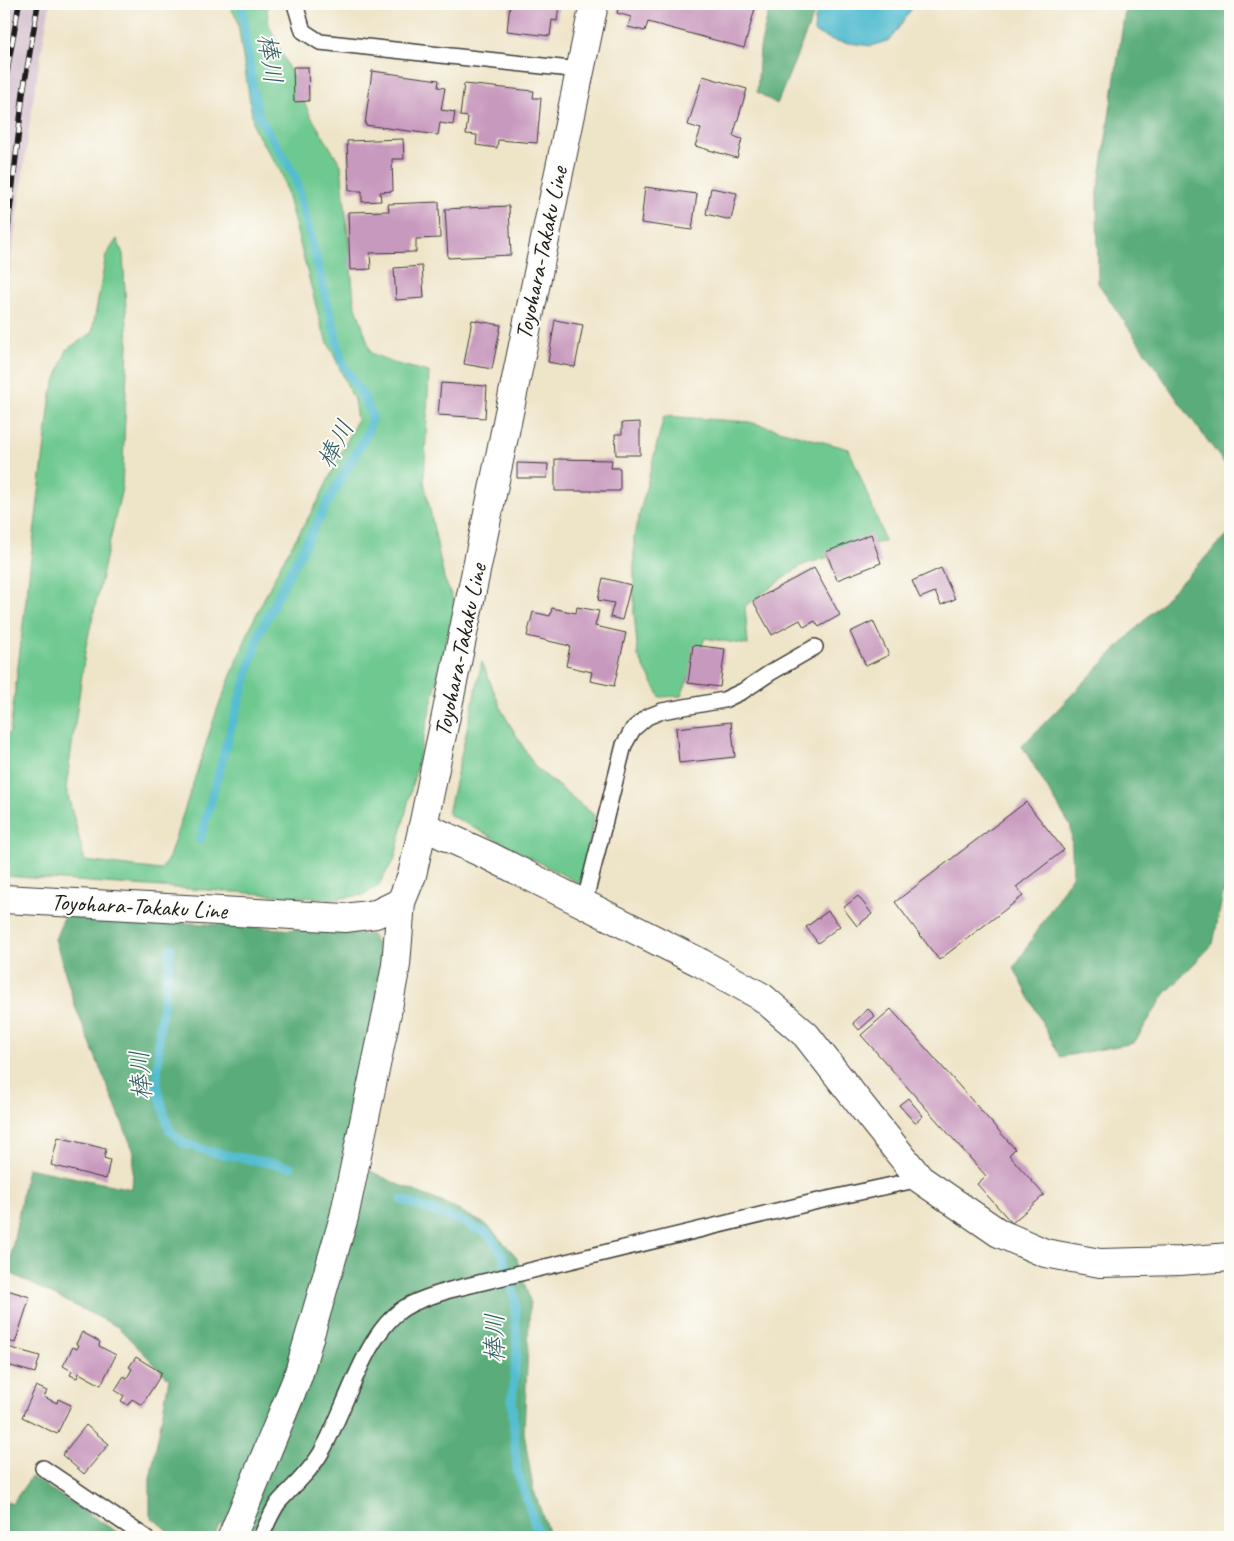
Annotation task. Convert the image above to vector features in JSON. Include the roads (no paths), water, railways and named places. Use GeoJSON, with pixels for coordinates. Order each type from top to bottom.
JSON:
{"type":"FeatureCollection","features":[{"type":"Feature","properties":{"kind":"street","name":"Toyohara-Takaku Line"},"geometry":{"type":"LineString","coordinates":[[4,898],[345,918],[376,914],[401,902],[412,875],[423,826],[594,4]]}},
{"type":"Feature","properties":{"kind":"street"},"geometry":{"type":"LineString","coordinates":[[423,826],[491,857],[701,962],[762,998],[806,1035],[920,1179],[999,1233],[1046,1252],[1100,1262],[1180,1261],[1230,1257]]}},
{"type":"Feature","properties":{"kind":"street"},"geometry":{"type":"LineString","coordinates":[[232,1537],[298,1376],[344,1217],[396,965],[401,902]]}},
{"type":"Feature","properties":{"kind":"lane"},"geometry":{"type":"LineString","coordinates":[[296,4],[303,31],[320,42],[580,70]]}},
{"type":"Feature","properties":{"kind":"lane"},"geometry":{"type":"LineString","coordinates":[[584,904],[624,745],[633,729],[647,717],[662,711],[724,700],[743,691],[770,673],[815,648]]}},
{"type":"Feature","properties":{"kind":"lane"},"geometry":{"type":"LineString","coordinates":[[261,1537],[277,1505],[308,1472],[322,1452],[374,1340],[386,1324],[404,1308],[424,1298],[450,1290],[814,1202],[920,1179]]}},
{"type":"Feature","properties":{"kind":"lane"},"geometry":{"type":"LineString","coordinates":[[43,1468],[145,1537]]}},
{"type":"Feature","properties":{"kind":"water"},"geometry":{"type":"Polygon","coordinates":[[[822,4],[915,4],[890,40],[871,46],[835,41],[814,32],[815,18],[822,4]]]}},
{"type":"Feature","properties":{"kind":"waterway","name":"棒川"},"geometry":{"type":"LineString","coordinates":[[200,840],[260,632],[327,504],[368,432],[372,415],[363,396],[343,365],[295,176],[258,115],[252,85],[242,4]]}},
{"type":"Feature","properties":{"kind":"waterway","name":"棒川"},"geometry":{"type":"LineString","coordinates":[[171,948],[159,1034],[157,1087],[169,1129],[183,1143],[211,1152],[291,1167]]}},
{"type":"Feature","properties":{"kind":"waterway","name":"棒川"},"geometry":{"type":"LineString","coordinates":[[402,1200],[487,1233],[502,1254],[515,1299],[517,1349],[512,1401],[517,1470],[539,1537]]}},
{"type":"Feature","properties":{"kind":"railway"},"geometry":{"type":"LineString","coordinates":[[4,89],[19,4]]}},
{"type":"Feature","properties":{"kind":"railway"},"geometry":{"type":"LineString","coordinates":[[4,265],[23,93],[38,4]]}}]}
